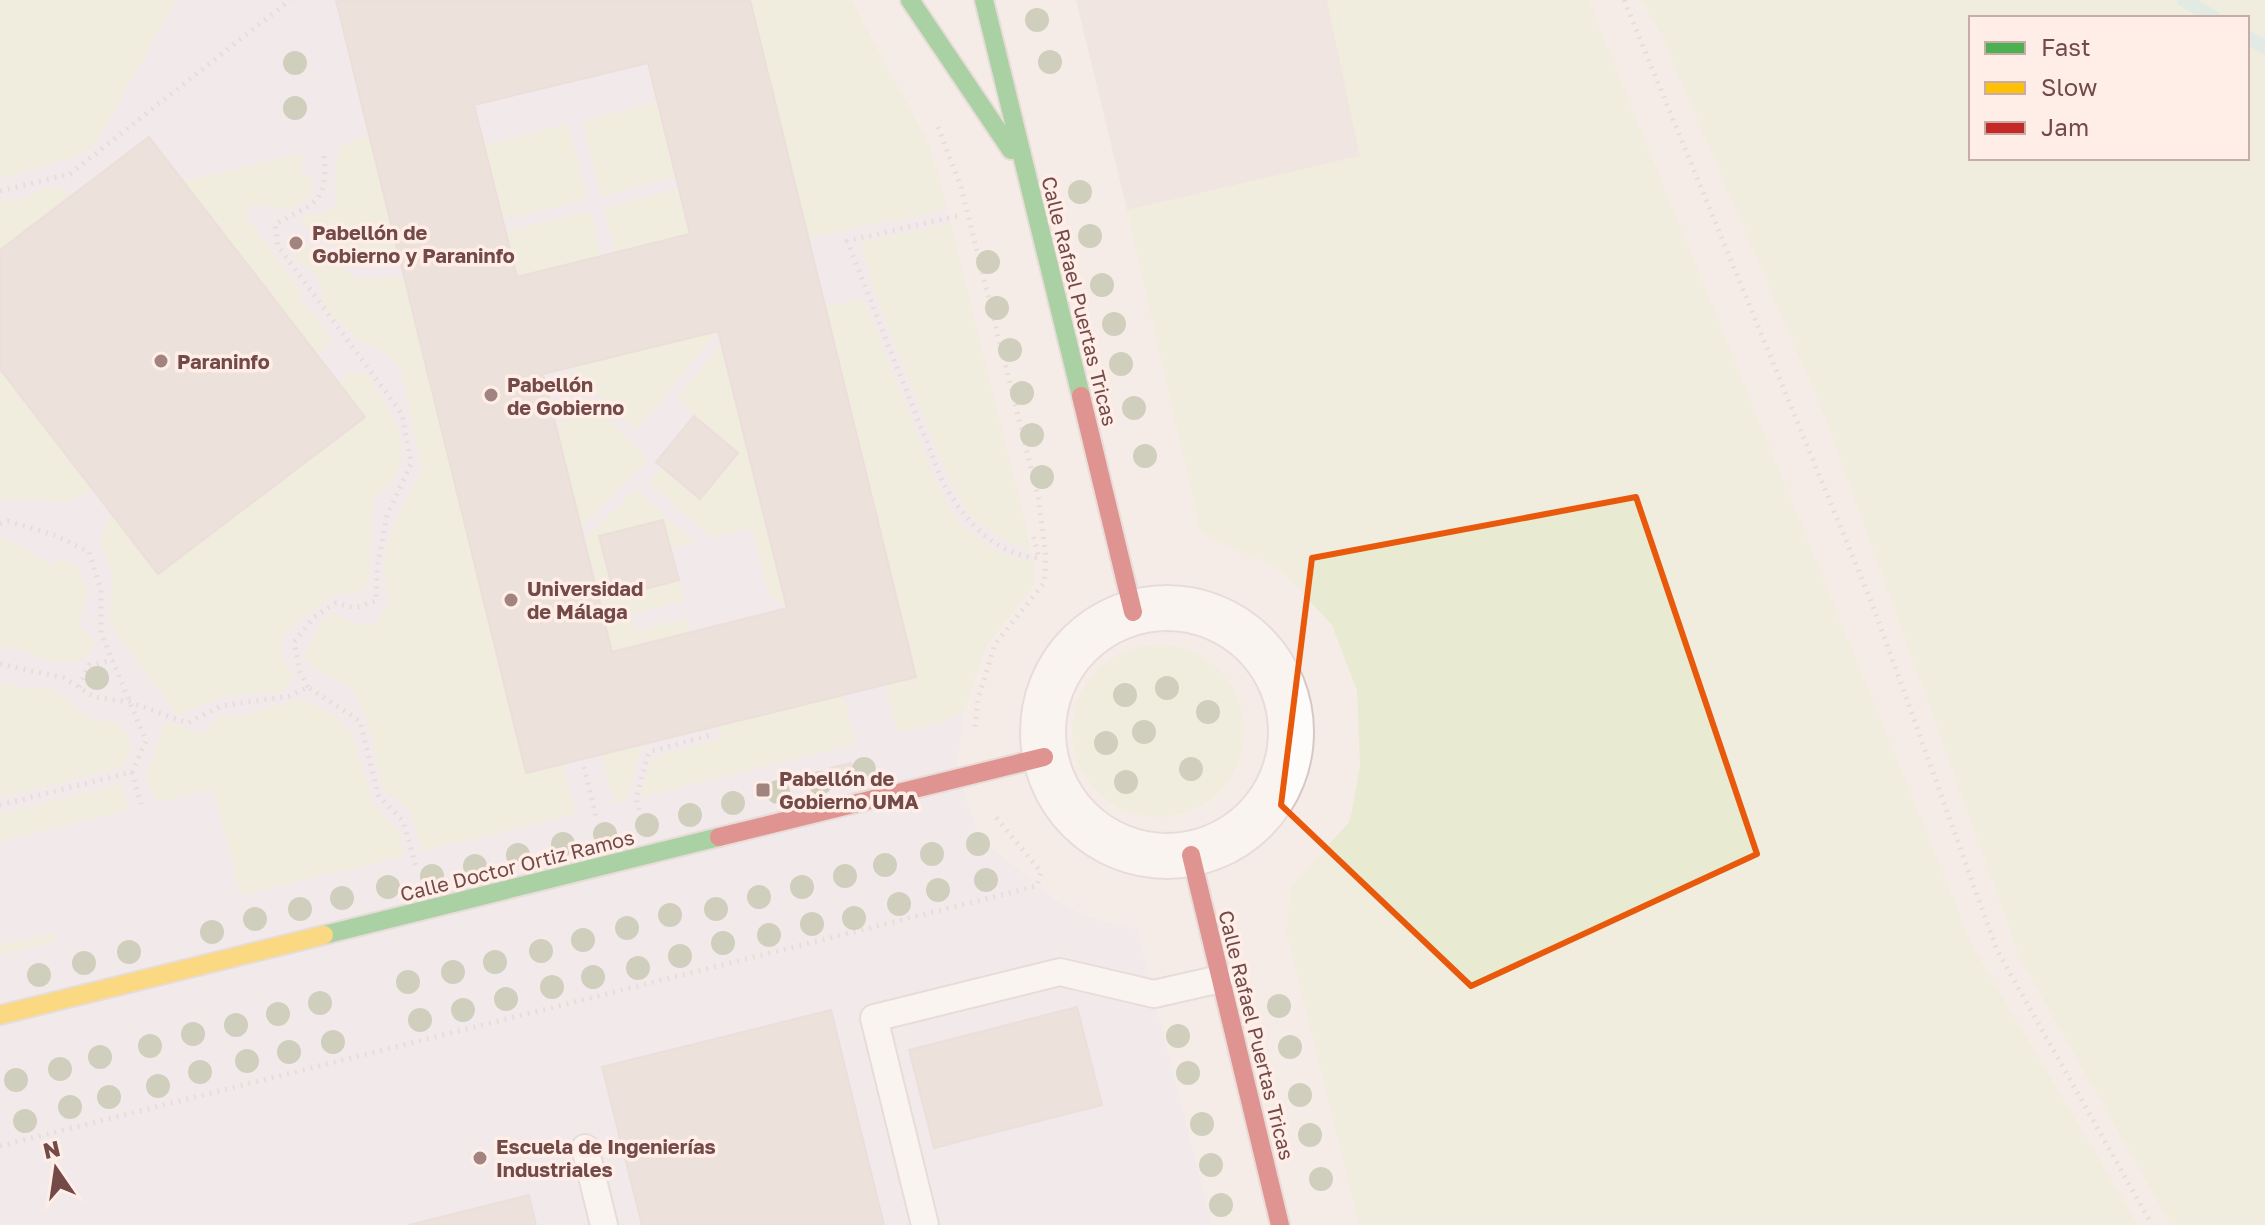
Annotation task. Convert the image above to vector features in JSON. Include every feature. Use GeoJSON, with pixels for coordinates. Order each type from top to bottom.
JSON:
{"type":"FeatureCollection","features":[{"type":"Feature","properties":{"kind":"street"},"geometry":{"type":"LineString","coordinates":[[910,0],[1026,172]]}},
{"type":"Feature","properties":{"kind":"street","name":"Calle Rafael Puertas Tricas"},"geometry":{"type":"LineString","coordinates":[[984,0],[1133,612]]}},
{"type":"Feature","properties":{"kind":"street"},"geometry":{"type":"LineString","coordinates":[[1172,608],[1211,616],[1246,636],[1272,665],[1288,702],[1292,741],[1283,780],[1262,814],[1231,839],[1191,855],[1155,857],[1082,825],[1057,794],[1044,757],[1043,711],[1059,667],[1091,633],[1133,612],[1172,608]]}},
{"type":"Feature","properties":{"kind":"street","name":"Calle Doctor Ortiz Ramos"},"geometry":{"type":"LineString","coordinates":[[0,1015],[1044,757]]}},
{"type":"Feature","properties":{"kind":"street","name":"Calle Rafael Puertas Tricas"},"geometry":{"type":"LineString","coordinates":[[1191,855],[1280,1225]]}},
{"type":"Feature","properties":{"kind":"lane"},"geometry":{"type":"LineString","coordinates":[[925,1225],[874,1018],[1060,972],[1154,994],[1220,979]]}},
{"type":"Feature","properties":{"kind":"lane"},"geometry":{"type":"LineString","coordinates":[[585,1148],[604,1225]]}},
{"type":"Feature","properties":{"kind":"path"},"geometry":{"type":"LineString","coordinates":[[0,191],[70,174],[290,0]]}},
{"type":"Feature","properties":{"kind":"path"},"geometry":{"type":"LineString","coordinates":[[1624,0],[1873,606],[1997,950],[2152,1225]]}},
{"type":"Feature","properties":{"kind":"path"},"geometry":{"type":"LineString","coordinates":[[324,156],[326,182],[312,206],[275,224],[278,246],[402,414],[411,464],[387,516],[377,568],[376,601],[354,608],[336,603],[314,617],[294,642],[300,672],[308,687],[360,721],[378,795],[403,821],[416,866]]}},
{"type":"Feature","properties":{"kind":"path"},"geometry":{"type":"LineString","coordinates":[[957,216],[847,241],[943,483],[964,519],[994,543],[1028,557],[1039,558],[1032,532]]}},
{"type":"Feature","properties":{"kind":"path"},"geometry":{"type":"LineString","coordinates":[[0,524],[8,521],[57,536],[89,552],[101,590],[101,633],[146,741],[132,772],[141,804]]}},
{"type":"Feature","properties":{"kind":"path"},"geometry":{"type":"LineString","coordinates":[[79,687],[89,665],[113,660]]}},
{"type":"Feature","properties":{"kind":"path"},"geometry":{"type":"LineString","coordinates":[[0,664],[64,678],[94,697],[130,702],[187,723],[221,706],[289,696],[308,687]]}},
{"type":"Feature","properties":{"kind":"path"},"geometry":{"type":"LineString","coordinates":[[639,810],[636,798],[649,752],[714,734]]}},
{"type":"Feature","properties":{"kind":"path"},"geometry":{"type":"LineString","coordinates":[[584,767],[597,820]]}},
{"type":"Feature","properties":{"kind":"path"},"geometry":{"type":"LineString","coordinates":[[0,805],[132,772]]}},
{"type":"Feature","properties":{"kind":"highlighted area"},"geometry":{"type":"Polygon","coordinates":[[[1636,497],[1757,854],[1471,986],[1281,805],[1312,558],[1636,497]]]}},
{"type":"Feature","properties":{"kind":"shaded area","name":"Universidad de Málaga"},"geometry":{"type":"Polygon","coordinates":[[[0,0],[851,0],[929,145],[1034,563],[1034,585],[987,645],[970,689],[964,710],[957,770],[979,837],[1054,899],[1085,916],[1137,930],[1212,1225],[0,1225],[0,0]]]}},
{"type":"Feature","properties":{"kind":"shaded area"},"geometry":{"type":"Polygon","coordinates":[[[1076,0],[1327,0],[1360,156],[1127,210],[1076,0]]]}},
{"type":"Feature","properties":{"kind":"green space"},"geometry":{"type":"Polygon","coordinates":[[[0,0],[176,0],[96,144],[79,156],[0,178],[0,0]]]}},
{"type":"Feature","properties":{"kind":"green space"},"geometry":{"type":"Polygon","coordinates":[[[851,0],[929,145],[948,209],[808,239],[751,2],[851,0]]]}},
{"type":"Feature","properties":{"kind":"green space"},"geometry":{"type":"Polygon","coordinates":[[[1327,0],[1588,0],[1973,947],[2138,1225],[1359,1225],[1287,934],[1290,888],[1350,821],[1360,765],[1357,691],[1332,625],[1281,570],[1201,533],[1127,210],[1360,156],[1327,0]]]}},
{"type":"Feature","properties":{"kind":"green space"},"geometry":{"type":"Polygon","coordinates":[[[1642,0],[2265,0],[2265,1225],[2171,1225],[2021,960],[1827,422],[1661,35],[1642,0]]]}},
{"type":"Feature","properties":{"kind":"green space"},"geometry":{"type":"Polygon","coordinates":[[[657,102],[676,177],[601,196],[583,121],[657,102]]]}},
{"type":"Feature","properties":{"kind":"green space"},"geometry":{"type":"Polygon","coordinates":[[[568,124],[587,199],[502,220],[484,145],[568,124]]]}},
{"type":"Feature","properties":{"kind":"green space"},"geometry":{"type":"Polygon","coordinates":[[[369,135],[401,262],[366,267],[302,226],[303,216],[336,207],[335,173],[340,146],[369,135]]]}},
{"type":"Feature","properties":{"kind":"green space"},"geometry":{"type":"Polygon","coordinates":[[[309,152],[301,161],[303,172],[313,181],[312,194],[290,210],[253,205],[246,211],[248,219],[301,291],[300,298],[332,338],[316,354],[183,181],[309,152]]]}},
{"type":"Feature","properties":{"kind":"green space"},"geometry":{"type":"Polygon","coordinates":[[[46,188],[62,189],[71,196],[0,250],[0,202],[21,199],[46,188]]]}},
{"type":"Feature","properties":{"kind":"green space"},"geometry":{"type":"Polygon","coordinates":[[[679,189],[690,234],[615,253],[604,208],[679,189]]]}},
{"type":"Feature","properties":{"kind":"green space"},"geometry":{"type":"Polygon","coordinates":[[[590,211],[601,256],[517,277],[505,232],[590,211]]]}},
{"type":"Feature","properties":{"kind":"green space"},"geometry":{"type":"Polygon","coordinates":[[[951,223],[1032,552],[1001,538],[971,517],[950,482],[874,291],[861,243],[951,223]]]}},
{"type":"Feature","properties":{"kind":"green space"},"geometry":{"type":"Polygon","coordinates":[[[308,246],[357,279],[404,276],[526,772],[562,764],[577,814],[422,851],[410,809],[384,791],[367,723],[357,698],[345,685],[314,668],[304,658],[322,620],[333,612],[355,624],[374,626],[390,604],[385,585],[386,550],[396,519],[422,471],[401,369],[386,352],[357,340],[345,326],[326,313],[318,275],[294,259],[295,247],[308,246]]]}},
{"type":"Feature","properties":{"kind":"green space"},"geometry":{"type":"Polygon","coordinates":[[[864,299],[938,487],[960,524],[994,550],[1034,563],[1034,585],[987,645],[964,710],[946,721],[897,733],[885,684],[916,676],[825,307],[864,299]]]}},
{"type":"Feature","properties":{"kind":"green space"},"geometry":{"type":"Polygon","coordinates":[[[718,331],[636,431],[570,368],[718,331]]]}},
{"type":"Feature","properties":{"kind":"green space"},"geometry":{"type":"Polygon","coordinates":[[[721,345],[787,608],[769,596],[751,528],[712,537],[648,482],[663,468],[700,498],[694,416],[677,397],[721,345]]]}},
{"type":"Feature","properties":{"kind":"green space"},"geometry":{"type":"Polygon","coordinates":[[[0,369],[93,490],[72,501],[0,500],[0,369]]]}},
{"type":"Feature","properties":{"kind":"green space"},"geometry":{"type":"Polygon","coordinates":[[[351,372],[365,373],[386,404],[400,438],[398,471],[389,486],[373,499],[369,584],[357,594],[337,594],[283,633],[282,655],[294,677],[282,693],[228,697],[178,716],[109,624],[113,573],[99,541],[112,514],[158,574],[364,417],[338,382],[351,372]]]}},
{"type":"Feature","properties":{"kind":"green space"},"geometry":{"type":"Polygon","coordinates":[[[585,397],[649,459],[581,528],[556,428],[585,397]]]}},
{"type":"Feature","properties":{"kind":"green space"},"geometry":{"type":"Polygon","coordinates":[[[636,489],[695,542],[671,548],[663,521],[612,585],[596,588],[584,540],[636,489]]]}},
{"type":"Feature","properties":{"kind":"green space"},"geometry":{"type":"Polygon","coordinates":[[[0,535],[49,564],[63,559],[77,566],[88,591],[78,626],[88,632],[94,644],[86,659],[58,661],[17,648],[0,647],[0,535]]]}},
{"type":"Feature","properties":{"kind":"green space"},"geometry":{"type":"Polygon","coordinates":[[[679,580],[684,601],[631,615],[634,631],[689,617],[691,632],[612,652],[599,601],[679,580]]]}},
{"type":"Feature","properties":{"kind":"green space"},"geometry":{"type":"Polygon","coordinates":[[[1158,645],[1191,652],[1219,670],[1237,698],[1244,731],[1237,764],[1219,792],[1191,810],[1158,817],[1125,810],[1097,792],[1079,764],[1072,731],[1079,698],[1097,670],[1125,652],[1158,645]]]}},
{"type":"Feature","properties":{"kind":"green space"},"geometry":{"type":"Polygon","coordinates":[[[0,682],[29,689],[52,688],[92,720],[116,722],[127,732],[132,749],[124,767],[0,798],[0,682]]]}},
{"type":"Feature","properties":{"kind":"green space"},"geometry":{"type":"Polygon","coordinates":[[[843,694],[856,744],[640,797],[651,758],[723,738],[718,725],[843,694]]]}},
{"type":"Feature","properties":{"kind":"green space"},"geometry":{"type":"Polygon","coordinates":[[[301,699],[334,714],[353,735],[373,803],[399,833],[405,856],[241,896],[214,789],[157,803],[145,778],[165,723],[175,722],[197,734],[208,731],[221,715],[235,717],[301,699]]]}},
{"type":"Feature","properties":{"kind":"green space"},"geometry":{"type":"Polygon","coordinates":[[[643,744],[626,801],[615,804],[601,754],[643,744]]]}},
{"type":"Feature","properties":{"kind":"green space"},"geometry":{"type":"Polygon","coordinates":[[[122,784],[128,810],[0,841],[0,814],[122,784]]]}},
{"type":"Feature","properties":{"kind":"green space"},"geometry":{"type":"Polygon","coordinates":[[[55,932],[57,941],[0,955],[0,945],[55,932]]]}},
{"type":"Feature","properties":{"kind":"building","name":"Pabellón de Gobierno"},"geometry":{"type":"Polygon","coordinates":[[[336,0],[750,0],[916,677],[526,773],[336,0]],[[648,63],[474,105],[517,277],[690,234],[648,63]],[[718,331],[543,374],[612,652],[787,608],[718,331]]]}},
{"type":"Feature","properties":{"kind":"building","name":"Paraninfo"},"geometry":{"type":"Polygon","coordinates":[[[149,137],[365,417],[158,574],[0,369],[0,250],[149,137]]]}},
{"type":"Feature","properties":{"kind":"building"},"geometry":{"type":"Polygon","coordinates":[[[694,416],[738,453],[700,499],[656,462],[694,416]]]}},
{"type":"Feature","properties":{"kind":"building"},"geometry":{"type":"Polygon","coordinates":[[[663,520],[679,580],[615,597],[599,536],[663,520]]]}},
{"type":"Feature","properties":{"kind":"building"},"geometry":{"type":"Polygon","coordinates":[[[851,763],[854,773],[833,778],[830,768],[851,763]]]}},
{"type":"Feature","properties":{"kind":"building"},"geometry":{"type":"Polygon","coordinates":[[[1077,1007],[1102,1105],[934,1148],[909,1050],[1077,1007]]]}},
{"type":"Feature","properties":{"kind":"building"},"geometry":{"type":"Polygon","coordinates":[[[831,1010],[884,1225],[642,1225],[602,1067],[831,1010]]]}},
{"type":"Feature","properties":{"kind":"building"},"geometry":{"type":"Polygon","coordinates":[[[529,1195],[536,1225],[409,1225],[529,1195]]]}},
{"type":"Feature","properties":{"kind":"waterway"},"geometry":{"type":"LineString","coordinates":[[2184,0],[2211,16]]}},
{"type":"Feature","properties":{"kind":"waterway"},"geometry":{"type":"LineString","coordinates":[[2249,38],[2265,47]]}},
{"type":"Feature","properties":{"kind":"traffic: fast"},"geometry":{"type":"LineString","coordinates":[[910,0],[1011,150]]}},
{"type":"Feature","properties":{"kind":"traffic: fast"},"geometry":{"type":"LineString","coordinates":[[984,0],[1081,396]]}},
{"type":"Feature","properties":{"kind":"traffic: fast"},"geometry":{"type":"LineString","coordinates":[[324,935],[719,837]]}},
{"type":"Feature","properties":{"kind":"traffic: slow"},"geometry":{"type":"LineString","coordinates":[[0,1015],[324,935]]}},
{"type":"Feature","properties":{"kind":"traffic: jam"},"geometry":{"type":"LineString","coordinates":[[1081,396],[1133,612]]}},
{"type":"Feature","properties":{"kind":"traffic: jam"},"geometry":{"type":"LineString","coordinates":[[719,837],[1044,757]]}},
{"type":"Feature","properties":{"kind":"traffic: jam"},"geometry":{"type":"LineString","coordinates":[[1191,855],[1280,1225]]}},
{"type":"Feature","properties":{"kind":"place","name":"Pabellón de Gobierno y Paraninfo"},"geometry":{"type":"Point","coordinates":[296,243]}},
{"type":"Feature","properties":{"kind":"place","name":"Paraninfo"},"geometry":{"type":"Point","coordinates":[161,361]}},
{"type":"Feature","properties":{"kind":"place","name":"Pabellón de Gobierno"},"geometry":{"type":"Point","coordinates":[491,395]}},
{"type":"Feature","properties":{"kind":"place","name":"Universidad de Málaga"},"geometry":{"type":"Point","coordinates":[511,600]}},
{"type":"Feature","properties":{"kind":"place","name":"Pabellón de Gobierno UMA"},"geometry":{"type":"Point","coordinates":[763,790]}},
{"type":"Feature","properties":{"kind":"place","name":"Escuela de Ingenierías Industriales"},"geometry":{"type":"Point","coordinates":[480,1158]}}]}
